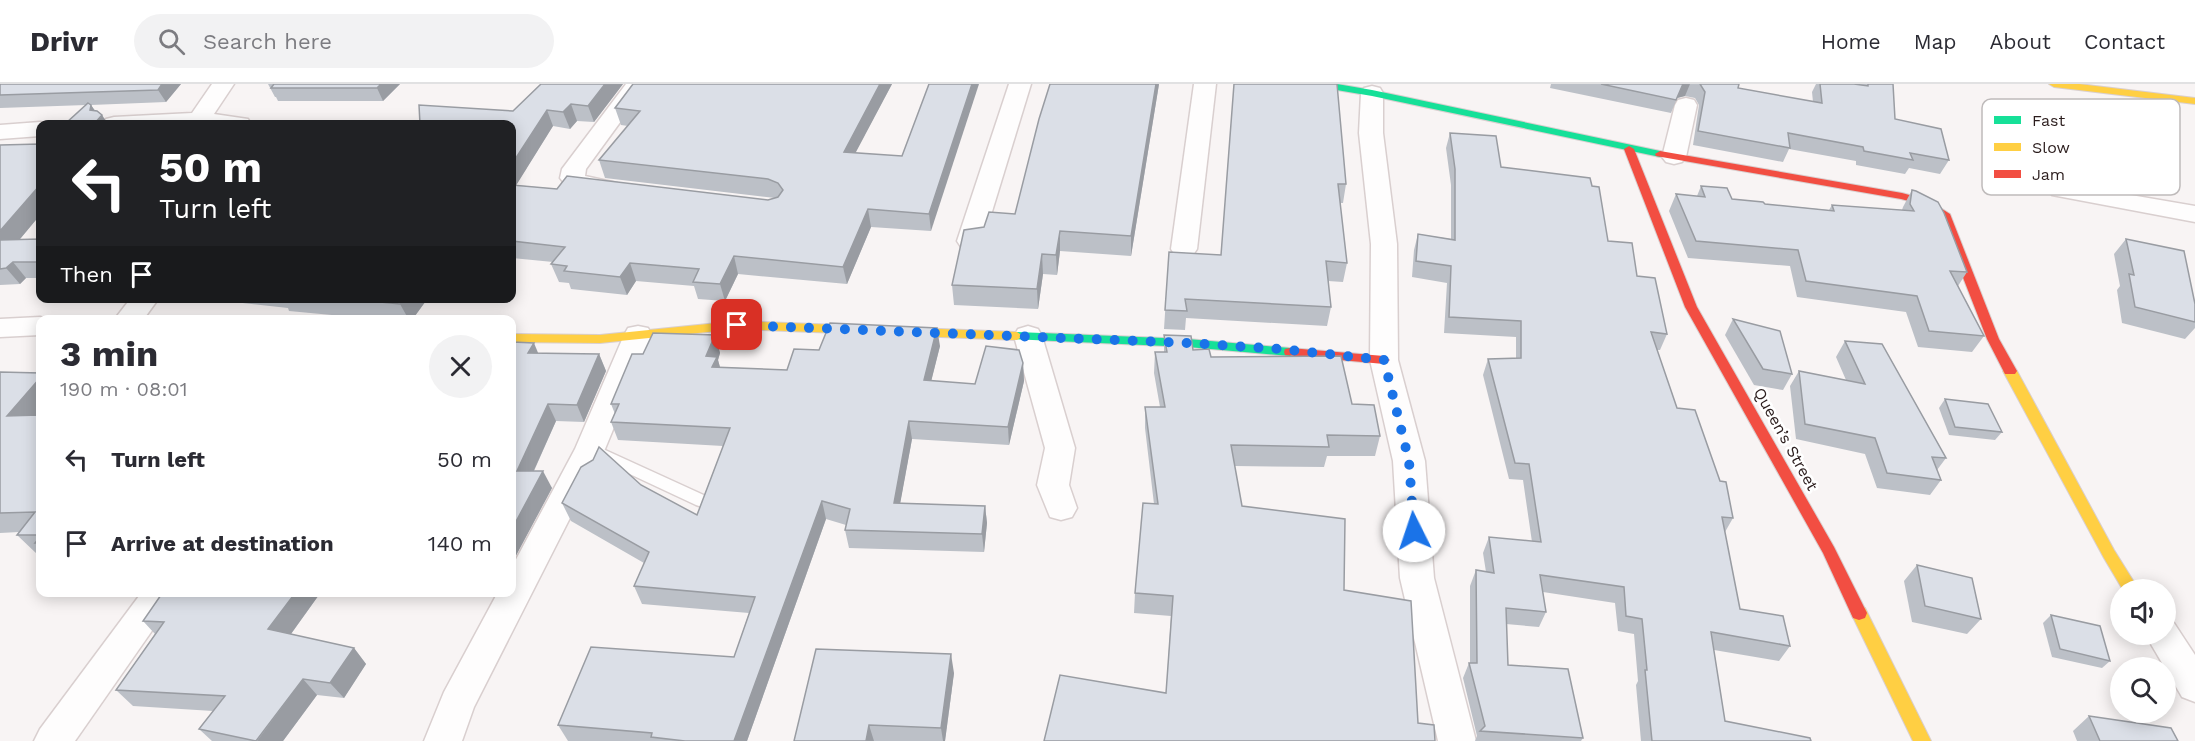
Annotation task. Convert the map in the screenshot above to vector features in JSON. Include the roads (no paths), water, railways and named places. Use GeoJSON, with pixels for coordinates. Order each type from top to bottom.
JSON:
{"type":"FeatureCollection","features":[{"type":"Feature","properties":{"kind":"street"},"geometry":{"type":"LineString","coordinates":[[199,119],[223,84]]}},
{"type":"Feature","properties":{"kind":"street"},"geometry":{"type":"LineString","coordinates":[[626,190],[580,185],[572,178],[574,169],[637,84]]}},
{"type":"Feature","properties":{"kind":"street"},"geometry":{"type":"LineString","coordinates":[[970,241],[1020,84]]}},
{"type":"Feature","properties":{"kind":"street"},"geometry":{"type":"LineString","coordinates":[[1184,249],[1205,84]]}},
{"type":"Feature","properties":{"kind":"street"},"geometry":{"type":"LineString","coordinates":[[1319,84],[1372,93],[1629,149],[1909,197],[1926,202],[1944,214],[1993,339],[2125,579]]}},
{"type":"Feature","properties":{"kind":"street"},"geometry":{"type":"LineString","coordinates":[[2054,84],[2106,88],[2195,101]]}},
{"type":"Feature","properties":{"kind":"street"},"geometry":{"type":"LineString","coordinates":[[1372,93],[1371,133],[1384,244],[1384,360],[1409,461],[1417,578],[1457,741]]}},
{"type":"Feature","properties":{"kind":"street"},"geometry":{"type":"LineString","coordinates":[[1674,157],[1686,105]]}},
{"type":"Feature","properties":{"kind":"street"},"geometry":{"type":"LineString","coordinates":[[182,120],[207,120]]}},
{"type":"Feature","properties":{"kind":"street"},"geometry":{"type":"LineString","coordinates":[[0,132],[36,129]]}},
{"type":"Feature","properties":{"kind":"street","name":"Queen’s Street"},"geometry":{"type":"LineString","coordinates":[[1629,149],[1691,307],[1829,551],[1922,741]]}},
{"type":"Feature","properties":{"kind":"street"},"geometry":{"type":"LineString","coordinates":[[2089,195],[2195,214]]}},
{"type":"Feature","properties":{"kind":"street"},"geometry":{"type":"LineString","coordinates":[[132,315],[142,303]]}},
{"type":"Feature","properties":{"kind":"street"},"geometry":{"type":"LineString","coordinates":[[516,338],[600,339],[737,325],[1246,347],[1384,360]]}},
{"type":"Feature","properties":{"kind":"street"},"geometry":{"type":"LineString","coordinates":[[0,328],[36,326]]}},
{"type":"Feature","properties":{"kind":"street"},"geometry":{"type":"LineString","coordinates":[[516,592],[590,449],[638,335]]}},
{"type":"Feature","properties":{"kind":"street"},"geometry":{"type":"LineString","coordinates":[[1028,336],[1060,448],[1053,485],[1061,508]]}},
{"type":"Feature","properties":{"kind":"street"},"geometry":{"type":"LineString","coordinates":[[54,741],[158,597]]}},
{"type":"Feature","properties":{"kind":"street"},"geometry":{"type":"LineString","coordinates":[[442,741],[463,694],[513,597]]}},
{"type":"Feature","properties":{"kind":"street"},"geometry":{"type":"LineString","coordinates":[[2169,645],[2195,686]]}},
{"type":"Feature","properties":{"kind":"lane"},"geometry":{"type":"LineString","coordinates":[[590,449],[702,501]]}}]}
